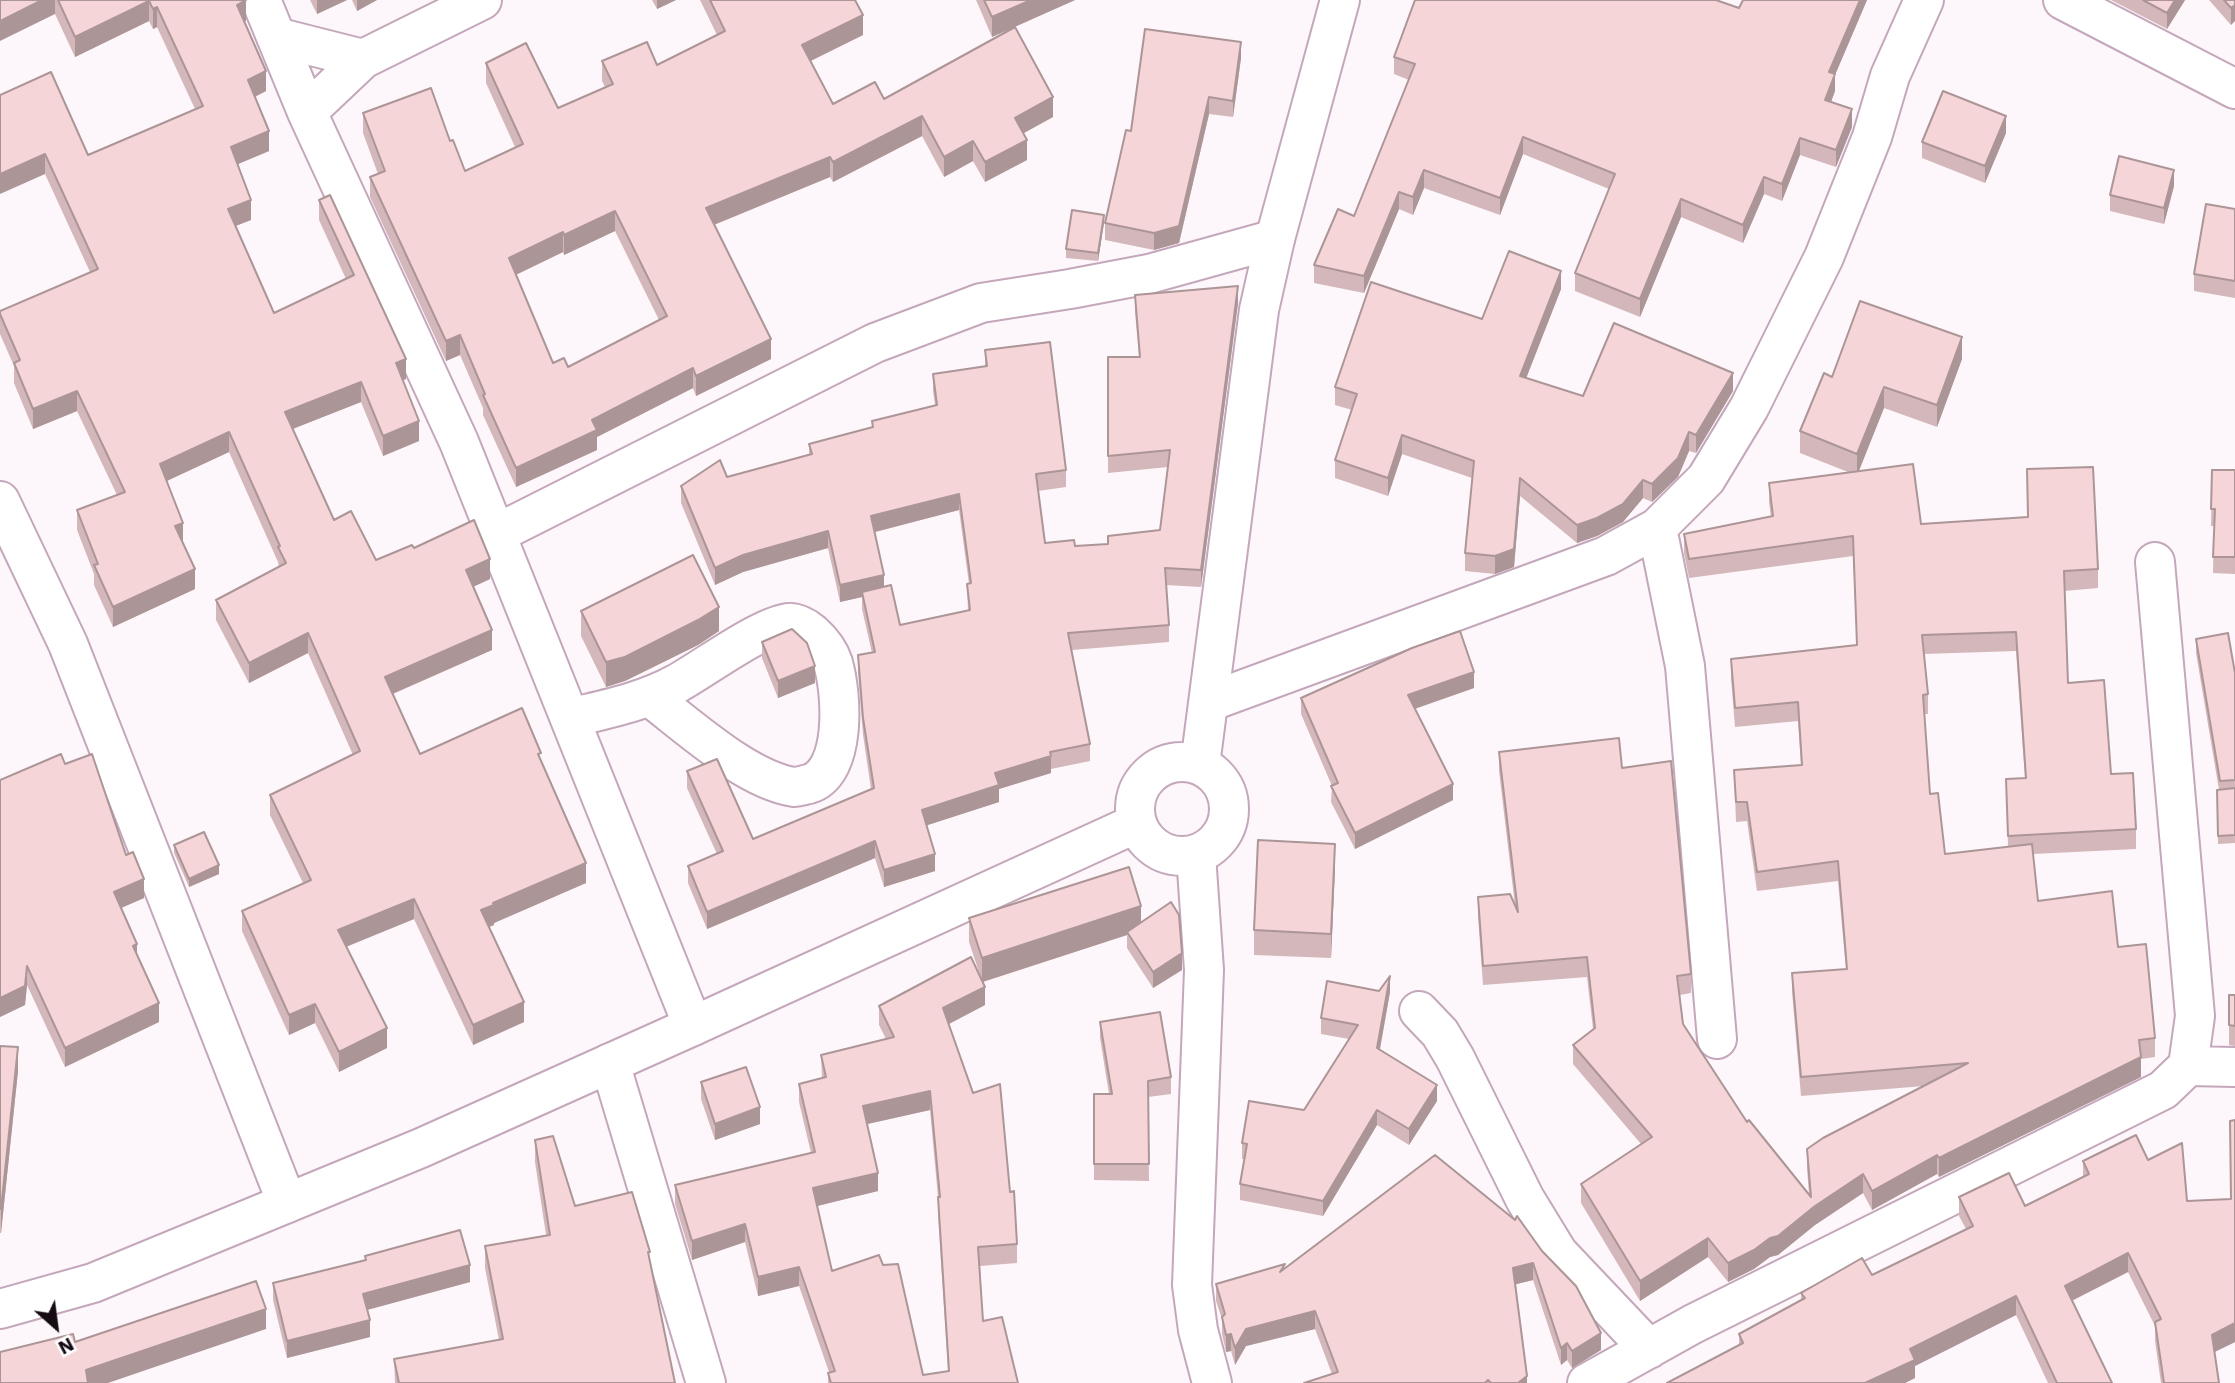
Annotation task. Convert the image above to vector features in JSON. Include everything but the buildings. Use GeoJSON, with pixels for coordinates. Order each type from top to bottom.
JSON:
{"type":"FeatureCollection","features":[{"type":"Feature","properties":{"kind":"street"},"geometry":{"type":"LineString","coordinates":[[261,0],[307,112],[459,442],[693,1026]]}},
{"type":"Feature","properties":{"kind":"street"},"geometry":{"type":"LineString","coordinates":[[307,112],[363,60],[482,0]]}},
{"type":"Feature","properties":{"kind":"street"},"geometry":{"type":"LineString","coordinates":[[1200,765],[1259,310],[1275,239],[1340,0]]}},
{"type":"Feature","properties":{"kind":"street"},"geometry":{"type":"LineString","coordinates":[[1209,702],[1606,556],[1657,528],[1706,479],[1749,408],[1824,257],[1872,137],[1890,76],[1924,0]]}},
{"type":"Feature","properties":{"kind":"street"},"geometry":{"type":"LineString","coordinates":[[2063,0],[2235,89]]}},
{"type":"Feature","properties":{"kind":"street"},"geometry":{"type":"LineString","coordinates":[[276,37],[363,60]]}},
{"type":"Feature","properties":{"kind":"street"},"geometry":{"type":"LineString","coordinates":[[496,534],[875,343],[981,303],[1149,274],[1275,239]]}},
{"type":"Feature","properties":{"kind":"street"},"geometry":{"type":"LineString","coordinates":[[0,501],[68,644],[287,1203]]}},
{"type":"Feature","properties":{"kind":"street"},"geometry":{"type":"LineString","coordinates":[[1657,528],[1685,666],[1717,1039]]}},
{"type":"Feature","properties":{"kind":"street"},"geometry":{"type":"LineString","coordinates":[[1587,1383],[1693,1324],[2163,1090],[2188,1066],[2195,1016],[2155,562]]}},
{"type":"Feature","properties":{"kind":"street"},"geometry":{"type":"LineString","coordinates":[[570,718],[650,697],[765,631],[790,623],[805,628],[823,643],[833,662],[837,683],[838,740],[830,768],[816,782],[797,787],[774,781],[740,764],[650,697]]}},
{"type":"Feature","properties":{"kind":"street"},"geometry":{"type":"LineString","coordinates":[[1179,761],[1200,765],[1217,775],[1227,792],[1230,811],[1225,830],[1213,845],[1196,855],[1177,856],[1160,850],[1145,839],[1137,822],[1135,802],[1143,782],[1159,768],[1179,761]]}},
{"type":"Feature","properties":{"kind":"street"},"geometry":{"type":"LineString","coordinates":[[0,1309],[93,1283],[421,1148],[1137,822]]}},
{"type":"Feature","properties":{"kind":"street"},"geometry":{"type":"LineString","coordinates":[[1196,855],[1204,970],[1192,1285],[1198,1331],[1213,1383]]}},
{"type":"Feature","properties":{"kind":"street"},"geometry":{"type":"LineString","coordinates":[[1419,1011],[1440,1033],[1455,1058],[1525,1199],[1558,1253],[1650,1349]]}},
{"type":"Feature","properties":{"kind":"street"},"geometry":{"type":"LineString","coordinates":[[610,1063],[706,1383]]}},
{"type":"Feature","properties":{"kind":"street"},"geometry":{"type":"LineString","coordinates":[[2188,1066],[2235,1067]]}}]}
